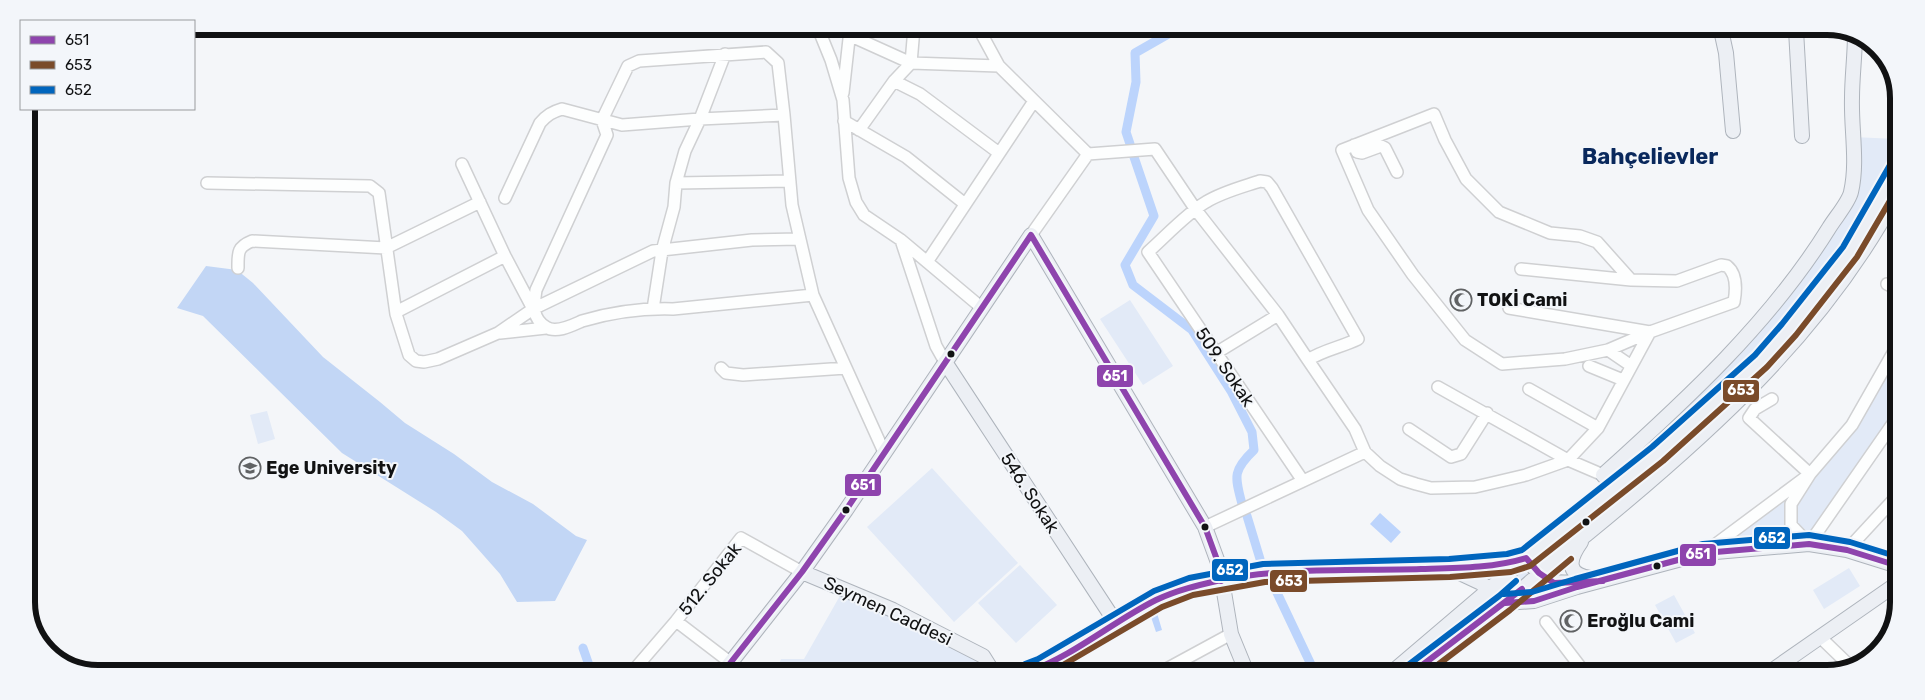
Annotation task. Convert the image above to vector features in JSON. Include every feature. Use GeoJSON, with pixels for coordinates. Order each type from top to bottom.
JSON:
{"type":"FeatureCollection","features":[{"type":"Feature","properties":{"kind":"main road"},"geometry":{"type":"LineString","coordinates":[[1722,35],[1726,52],[1733,131]]}},
{"type":"Feature","properties":{"kind":"main road"},"geometry":{"type":"LineString","coordinates":[[1796,35],[1802,136]]}},
{"type":"Feature","properties":{"kind":"main road"},"geometry":{"type":"LineString","coordinates":[[1615,488],[1603,475],[1706,378],[1772,306],[1821,240],[1851,194],[1854,156],[1852,98],[1855,41]]}},
{"type":"Feature","properties":{"kind":"main road"},"geometry":{"type":"LineString","coordinates":[[1400,665],[1526,558],[1658,454],[1761,361],[1789,330],[1850,252],[1890,183]]}},
{"type":"Feature","properties":{"kind":"main road"},"geometry":{"type":"LineString","coordinates":[[1423,665],[1505,603],[1672,464],[1756,384],[1802,333],[1862,255],[1890,206]]}},
{"type":"Feature","properties":{"kind":"main road"},"geometry":{"type":"LineString","coordinates":[[729,665],[802,572],[846,510],[1031,235],[1205,527],[1220,568],[1231,634],[1244,665]]}},
{"type":"Feature","properties":{"kind":"main road","name":"546. Sokak"},"geometry":{"type":"LineString","coordinates":[[945,362],[1116,623]]}},
{"type":"Feature","properties":{"kind":"main road"},"geometry":{"type":"LineString","coordinates":[[1588,533],[1575,550],[1572,559],[1574,572],[1578,576],[1603,581]]}},
{"type":"Feature","properties":{"kind":"main road"},"geometry":{"type":"LineString","coordinates":[[1449,568],[1475,580],[1505,603],[1534,601],[1704,552],[1809,544],[1848,550],[1890,563]]}},
{"type":"Feature","properties":{"kind":"main road"},"geometry":{"type":"LineString","coordinates":[[1047,665],[1158,600],[1191,587],[1264,573],[1449,568],[1509,563],[1526,558]]}},
{"type":"Feature","properties":{"kind":"main road"},"geometry":{"type":"LineString","coordinates":[[1526,558],[1539,573],[1554,583],[1603,581]]}},
{"type":"Feature","properties":{"kind":"main road","name":"Seymen Caddesi"},"geometry":{"type":"LineString","coordinates":[[802,572],[893,610],[983,656],[989,665]]}},
{"type":"Feature","properties":{"kind":"main road"},"geometry":{"type":"LineString","coordinates":[[1779,665],[1890,588]]}},
{"type":"Feature","properties":{"kind":"street"},"geometry":{"type":"LineString","coordinates":[[821,35],[831,60],[843,100]]}},
{"type":"Feature","properties":{"kind":"street"},"geometry":{"type":"LineString","coordinates":[[850,35],[843,100],[849,178],[856,202],[864,215],[901,240],[982,308]]}},
{"type":"Feature","properties":{"kind":"street"},"geometry":{"type":"LineString","coordinates":[[856,35],[911,63],[999,66]]}},
{"type":"Feature","properties":{"kind":"street"},"geometry":{"type":"LineString","coordinates":[[859,130],[894,81],[911,63],[913,35]]}},
{"type":"Feature","properties":{"kind":"street"},"geometry":{"type":"LineString","coordinates":[[982,35],[999,66],[1088,154],[1156,149],[1196,210],[1278,315],[1355,429],[1365,452],[1380,466],[1400,479],[1431,488],[1475,487],[1498,483],[1568,460],[1598,428],[1650,332]]}},
{"type":"Feature","properties":{"kind":"street"},"geometry":{"type":"LineString","coordinates":[[533,308],[536,290],[606,134],[602,120],[628,66],[639,61],[766,52],[778,64],[792,205],[813,295],[884,452]]}},
{"type":"Feature","properties":{"kind":"street"},"geometry":{"type":"LineString","coordinates":[[653,309],[662,251],[674,207],[676,183],[685,151],[700,119],[725,54]]}},
{"type":"Feature","properties":{"kind":"street"},"geometry":{"type":"LineString","coordinates":[[894,81],[920,94],[999,153]]}},
{"type":"Feature","properties":{"kind":"street"},"geometry":{"type":"LineString","coordinates":[[927,262],[1034,100]]}},
{"type":"Feature","properties":{"kind":"street"},"geometry":{"type":"LineString","coordinates":[[505,198],[540,123],[547,115],[562,109],[622,125],[784,115]]}},
{"type":"Feature","properties":{"kind":"street"},"geometry":{"type":"LineString","coordinates":[[1521,269],[1631,280],[1677,280],[1721,266],[1727,266],[1731,269],[1737,290],[1734,302],[1650,332],[1608,350],[1565,359],[1502,364],[1465,340],[1413,275],[1368,210],[1342,150],[1434,114],[1445,140],[1466,179],[1499,212],[1550,233],[1580,236],[1597,242],[1631,280]]}},
{"type":"Feature","properties":{"kind":"street"},"geometry":{"type":"LineString","coordinates":[[844,121],[906,157],[965,204]]}},
{"type":"Feature","properties":{"kind":"street"},"geometry":{"type":"LineString","coordinates":[[1354,145],[1357,152],[1362,153],[1381,146],[1385,148],[1397,172]]}},
{"type":"Feature","properties":{"kind":"street"},"geometry":{"type":"LineString","coordinates":[[1031,235],[1088,154]]}},
{"type":"Feature","properties":{"kind":"street"},"geometry":{"type":"LineString","coordinates":[[462,164],[506,256],[539,320],[546,328]]}},
{"type":"Feature","properties":{"kind":"street"},"geometry":{"type":"LineString","coordinates":[[1196,210],[1218,196],[1260,180],[1267,182],[1272,188],[1358,339],[1339,348],[1317,354],[1308,360]]}},
{"type":"Feature","properties":{"kind":"street"},"geometry":{"type":"LineString","coordinates":[[676,183],[790,181]]}},
{"type":"Feature","properties":{"kind":"street"},"geometry":{"type":"LineString","coordinates":[[206,183],[370,186],[379,194],[396,312],[409,355],[416,360],[424,362],[438,359],[498,333],[533,308],[653,251],[752,240],[799,239]]}},
{"type":"Feature","properties":{"kind":"street"},"geometry":{"type":"LineString","coordinates":[[238,268],[238,252],[244,244],[252,241],[386,248],[480,202]]}},
{"type":"Feature","properties":{"kind":"street","name":"509. Sokak"},"geometry":{"type":"LineString","coordinates":[[1196,210],[1148,252],[1303,481]]}},
{"type":"Feature","properties":{"kind":"street"},"geometry":{"type":"LineString","coordinates":[[901,240],[936,346],[945,362]]}},
{"type":"Feature","properties":{"kind":"street"},"geometry":{"type":"LineString","coordinates":[[396,312],[506,256]]}},
{"type":"Feature","properties":{"kind":"street"},"geometry":{"type":"LineString","coordinates":[[498,333],[546,328],[556,330],[609,313],[673,309],[813,295]]}},
{"type":"Feature","properties":{"kind":"street"},"geometry":{"type":"LineString","coordinates":[[1509,308],[1650,332]]}},
{"type":"Feature","properties":{"kind":"street"},"geometry":{"type":"LineString","coordinates":[[1216,353],[1278,315]]}},
{"type":"Feature","properties":{"kind":"street"},"geometry":{"type":"LineString","coordinates":[[1608,350],[1630,366]]}},
{"type":"Feature","properties":{"kind":"street"},"geometry":{"type":"LineString","coordinates":[[1890,358],[1852,424],[1810,474],[1791,504],[1792,525],[1809,544],[1890,428]]}},
{"type":"Feature","properties":{"kind":"street"},"geometry":{"type":"LineString","coordinates":[[1589,366],[1623,380]]}},
{"type":"Feature","properties":{"kind":"street"},"geometry":{"type":"LineString","coordinates":[[721,368],[726,373],[743,375],[846,368]]}},
{"type":"Feature","properties":{"kind":"street"},"geometry":{"type":"LineString","coordinates":[[1438,387],[1568,460],[1603,475]]}},
{"type":"Feature","properties":{"kind":"street"},"geometry":{"type":"LineString","coordinates":[[1529,389],[1598,428]]}},
{"type":"Feature","properties":{"kind":"street"},"geometry":{"type":"LineString","coordinates":[[1772,399],[1755,408],[1749,418],[1810,474]]}},
{"type":"Feature","properties":{"kind":"street"},"geometry":{"type":"LineString","coordinates":[[1409,429],[1451,457],[1461,454],[1487,413]]}},
{"type":"Feature","properties":{"kind":"street"},"geometry":{"type":"LineString","coordinates":[[1205,527],[1365,452]]}},
{"type":"Feature","properties":{"kind":"street"},"geometry":{"type":"LineString","coordinates":[[1704,552],[1810,474]]}},
{"type":"Feature","properties":{"kind":"street"},"geometry":{"type":"LineString","coordinates":[[1848,550],[1890,504]]}},
{"type":"Feature","properties":{"kind":"street","name":"512. Sokak"},"geometry":{"type":"LineString","coordinates":[[638,665],[676,621],[741,538],[802,572]]}},
{"type":"Feature","properties":{"kind":"street"},"geometry":{"type":"LineString","coordinates":[[676,621],[725,665]]}},
{"type":"Feature","properties":{"kind":"street"},"geometry":{"type":"LineString","coordinates":[[1546,622],[1579,665]]}},
{"type":"Feature","properties":{"kind":"street"},"geometry":{"type":"LineString","coordinates":[[1174,665],[1231,634]]}},
{"type":"Feature","properties":{"kind":"street"},"geometry":{"type":"LineString","coordinates":[[1820,637],[1846,662]]}},
{"type":"Feature","properties":{"kind":"shaded area"},"geometry":{"type":"Polygon","coordinates":[[[1852,137],[1890,139],[1890,181],[1789,330],[1615,488],[1603,475],[1773,306],[1851,194],[1852,137]]]}},
{"type":"Feature","properties":{"kind":"shaded area"},"geometry":{"type":"Polygon","coordinates":[[[206,266],[237,270],[253,283],[323,357],[405,423],[454,454],[492,482],[533,504],[576,536],[587,540],[555,601],[517,602],[500,574],[462,531],[436,512],[342,453],[203,316],[177,308],[206,266]]]}},
{"type":"Feature","properties":{"kind":"shaded area"},"geometry":{"type":"Polygon","coordinates":[[[1130,300],[1173,366],[1143,385],[1100,319],[1130,300]]]}},
{"type":"Feature","properties":{"kind":"shaded area"},"geometry":{"type":"Polygon","coordinates":[[[1890,357],[1890,428],[1809,544],[1704,553],[1823,460],[1890,357]]]}},
{"type":"Feature","properties":{"kind":"shaded area"},"geometry":{"type":"Polygon","coordinates":[[[1732,396],[1736,398],[1667,460],[1544,563],[1538,556],[1732,396]]]}},
{"type":"Feature","properties":{"kind":"shaded area"},"geometry":{"type":"Polygon","coordinates":[[[267,411],[275,439],[258,444],[250,415],[267,411]]]}},
{"type":"Feature","properties":{"kind":"shaded area"},"geometry":{"type":"Polygon","coordinates":[[[932,468],[1018,563],[954,622],[867,527],[932,468]]]}},
{"type":"Feature","properties":{"kind":"shaded area"},"geometry":{"type":"Polygon","coordinates":[[[1380,513],[1401,532],[1391,543],[1370,524],[1380,513]]]}},
{"type":"Feature","properties":{"kind":"shaded area"},"geometry":{"type":"Polygon","coordinates":[[[1020,565],[1057,605],[1016,643],[978,603],[1020,565]]]}},
{"type":"Feature","properties":{"kind":"shaded area"},"geometry":{"type":"Polygon","coordinates":[[[1849,568],[1860,586],[1824,609],[1813,590],[1849,568]]]}},
{"type":"Feature","properties":{"kind":"shaded area"},"geometry":{"type":"Polygon","coordinates":[[[1520,569],[1527,573],[1527,576],[1505,594],[1501,593],[1498,589],[1520,569]]]}},
{"type":"Feature","properties":{"kind":"shaded area"},"geometry":{"type":"Polygon","coordinates":[[[841,594],[893,616],[981,661],[982,665],[779,665],[781,659],[804,659],[841,594]]]}},
{"type":"Feature","properties":{"kind":"shaded area"},"geometry":{"type":"Polygon","coordinates":[[[1674,595],[1695,633],[1676,643],[1655,605],[1674,595]]]}},
{"type":"Feature","properties":{"kind":"shaded area"},"geometry":{"type":"Polygon","coordinates":[[[1486,597],[1491,604],[1413,665],[1405,665],[1486,597]]]}},
{"type":"Feature","properties":{"kind":"shaded area"},"geometry":{"type":"Polygon","coordinates":[[[1157,613],[1162,630],[1156,632],[1150,614],[1157,613]]]}},
{"type":"Feature","properties":{"kind":"waterway"},"geometry":{"type":"LineString","coordinates":[[1130,144],[1126,132],[1136,82],[1135,53],[1166,35]]}},
{"type":"Feature","properties":{"kind":"waterway"},"geometry":{"type":"LineString","coordinates":[[1134,157],[1154,216],[1125,265],[1133,285],[1192,330],[1231,391],[1252,432],[1254,450],[1242,464],[1237,475],[1242,504]]}},
{"type":"Feature","properties":{"kind":"waterway"},"geometry":{"type":"LineString","coordinates":[[1247,516],[1260,559]]}},
{"type":"Feature","properties":{"kind":"waterway"},"geometry":{"type":"LineString","coordinates":[[1270,578],[1311,665]]}},
{"type":"Feature","properties":{"kind":"waterway"},"geometry":{"type":"LineString","coordinates":[[583,648],[589,665]]}},
{"type":"Feature","properties":{"kind":"transit line","name":"652"},"geometry":{"type":"LineString","coordinates":[[1025,664],[1038,659],[1154,591],[1189,578],[1263,564],[1449,559],[1507,554],[1522,550],[1652,447],[1755,355],[1843,247],[1890,165]]}},
{"type":"Feature","properties":{"kind":"transit line","name":"653"},"geometry":{"type":"LineString","coordinates":[[1063,665],[1162,607],[1193,595],[1265,582],[1450,577],[1511,572],[1530,566],[1663,461],[1767,367],[1796,335],[1857,257],[1890,201]]}},
{"type":"Feature","properties":{"kind":"transit line","name":"651"},"geometry":{"type":"LineString","coordinates":[[729,665],[802,572],[846,510],[1031,235],[1205,527],[1220,568],[1221,581]]}},
{"type":"Feature","properties":{"kind":"transit line","name":"652"},"geometry":{"type":"LineString","coordinates":[[1504,594],[1532,592],[1703,544],[1809,535],[1850,542],[1890,554]]}},
{"type":"Feature","properties":{"kind":"transit line","name":"651"},"geometry":{"type":"LineString","coordinates":[[1505,603],[1534,601],[1577,587],[1704,553],[1809,544],[1847,550],[1890,563]]}},
{"type":"Feature","properties":{"kind":"transit line","name":"651"},"geometry":{"type":"LineString","coordinates":[[1045,665],[1078,648],[1164,596],[1196,586],[1246,576],[1321,570],[1474,567],[1501,564],[1526,558],[1539,573],[1554,583],[1603,581]]}},
{"type":"Feature","properties":{"kind":"transit line","name":"653"},"geometry":{"type":"LineString","coordinates":[[1438,665],[1510,610],[1571,559]]}},
{"type":"Feature","properties":{"kind":"transit line","name":"652"},"geometry":{"type":"LineString","coordinates":[[1408,665],[1516,581]]}},
{"type":"Feature","properties":{"kind":"transit line","name":"651"},"geometry":{"type":"LineString","coordinates":[[1422,665],[1522,589]]}},
{"type":"Feature","properties":{"kind":"place","name":"TOKİ Cami"},"geometry":{"type":"Point","coordinates":[1461,300]}},
{"type":"Feature","properties":{"kind":"place","name":"Ege University"},"geometry":{"type":"Point","coordinates":[250,468]}},
{"type":"Feature","properties":{"kind":"place","name":"Eroğlu Cami"},"geometry":{"type":"Point","coordinates":[1571,621]}},
{"type":"Feature","properties":{"kind":"district","name":"Bahçelievler"},"geometry":{"type":"Point","coordinates":[1650,156]}}]}
